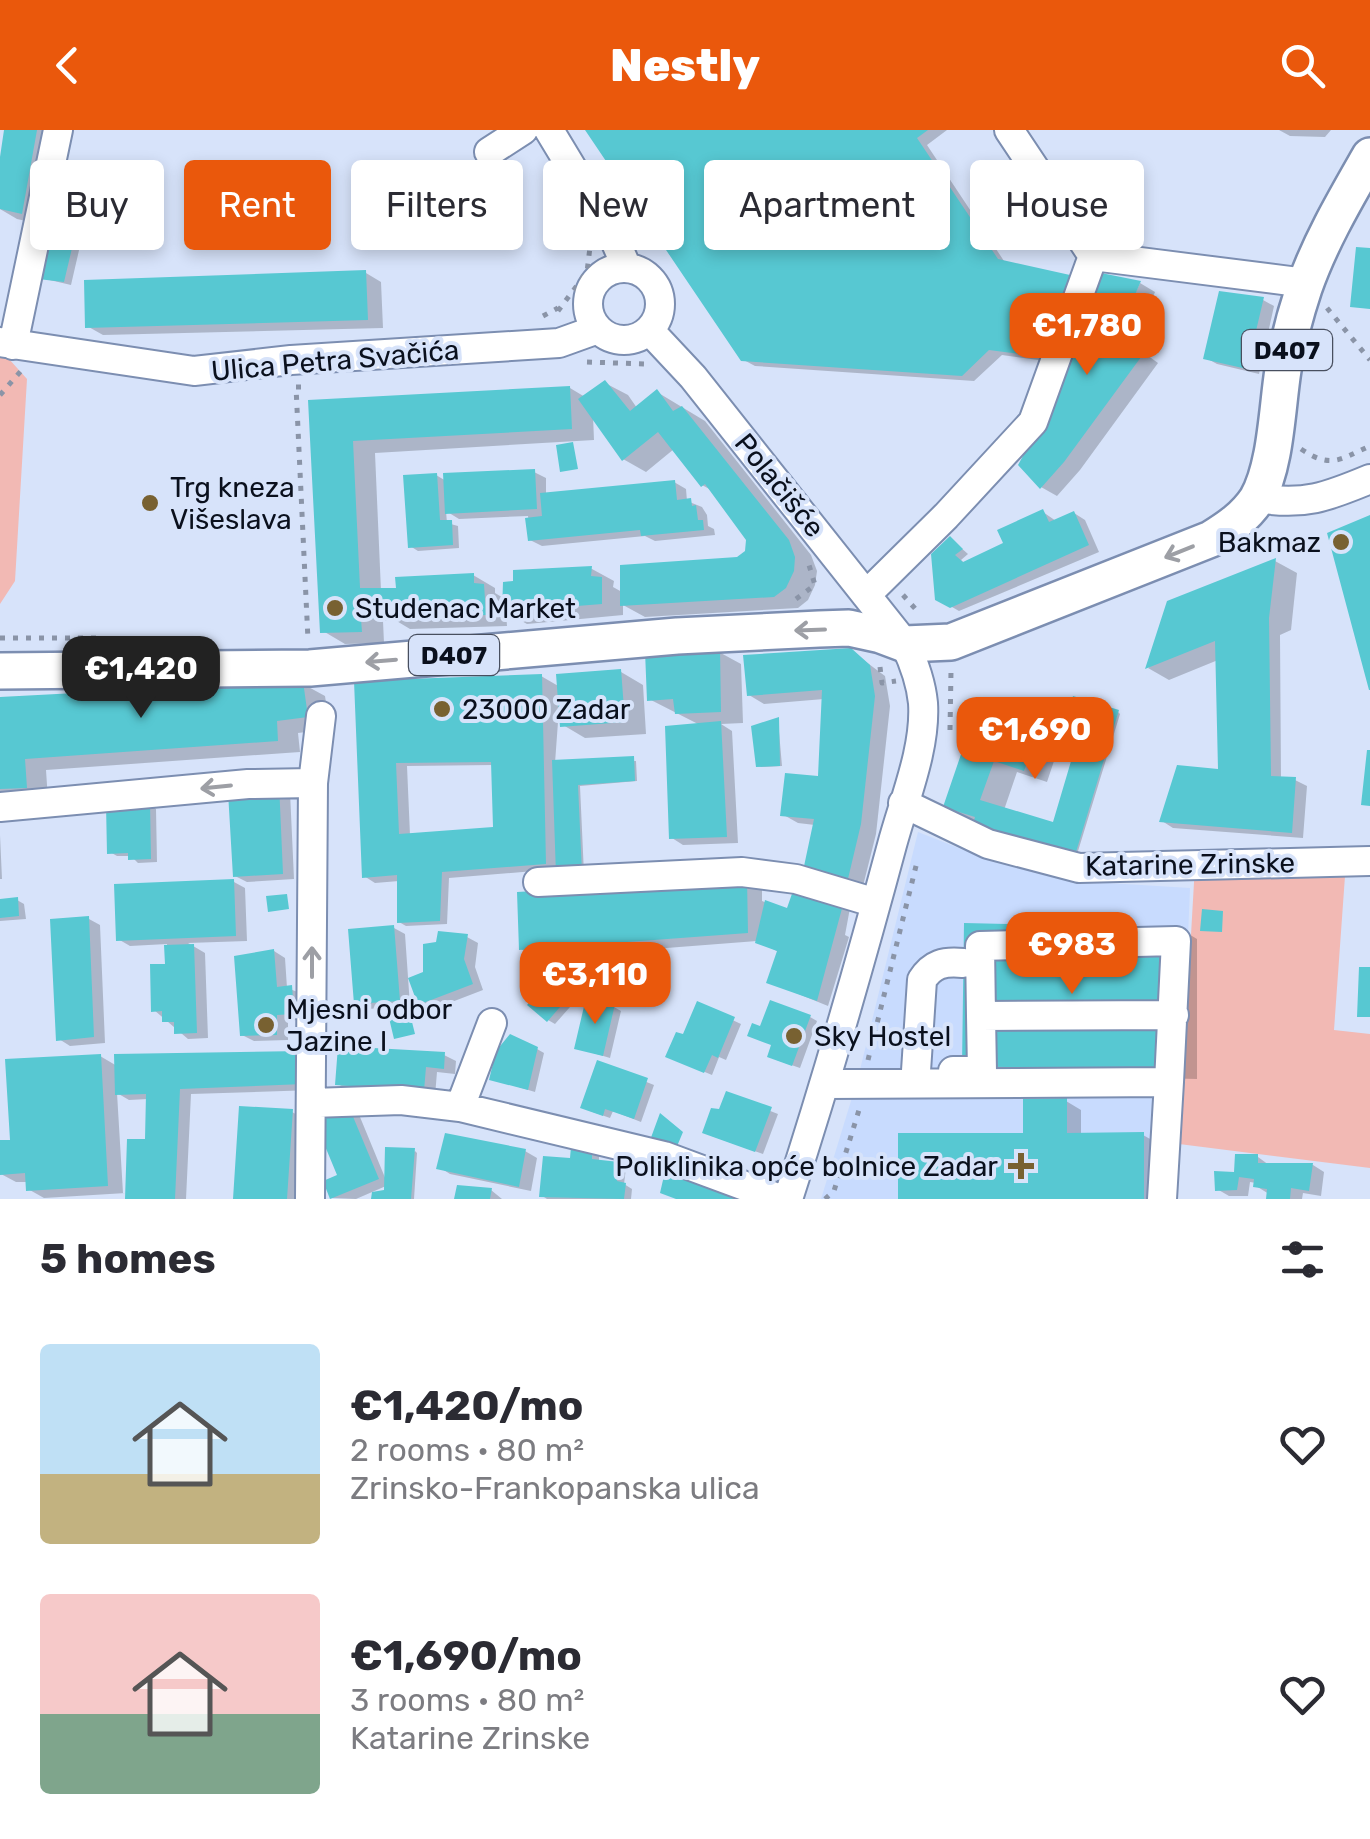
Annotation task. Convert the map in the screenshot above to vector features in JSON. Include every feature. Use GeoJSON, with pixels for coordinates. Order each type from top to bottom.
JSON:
{"type":"FeatureCollection","features":[{"type":"Feature","properties":{"kind":"main road","name":"D407"},"geometry":{"type":"LineString","coordinates":[[0,671],[310,668],[677,636],[849,628],[905,644],[951,642],[1210,539],[1230,528],[1257,498],[1267,474],[1283,369],[1306,283],[1370,156]]}},
{"type":"Feature","properties":{"kind":"street"},"geometry":{"type":"LineString","coordinates":[[6,344],[58,130]]}},
{"type":"Feature","properties":{"kind":"street"},"geometry":{"type":"LineString","coordinates":[[489,152],[523,130]]}},
{"type":"Feature","properties":{"kind":"street"},"geometry":{"type":"LineString","coordinates":[[548,130],[613,236],[627,268]]}},
{"type":"Feature","properties":{"kind":"street"},"geometry":{"type":"LineString","coordinates":[[1009,130],[1093,256],[1306,283]]}},
{"type":"Feature","properties":{"kind":"street"},"geometry":{"type":"LineString","coordinates":[[866,594],[1034,422],[1093,256]]}},
{"type":"Feature","properties":{"kind":"street"},"geometry":{"type":"LineString","coordinates":[[627,268],[648,277],[660,298],[660,310],[649,330],[629,340],[618,340],[598,329],[588,307],[595,284],[614,269],[627,268]]}},
{"type":"Feature","properties":{"kind":"street","name":"Ulica Petra Svačića"},"geometry":{"type":"LineString","coordinates":[[6,344],[194,371],[291,360],[558,344],[598,329]]}},
{"type":"Feature","properties":{"kind":"street","name":"Polačišće"},"geometry":{"type":"LineString","coordinates":[[649,330],[693,376],[905,644],[916,667],[923,704],[920,741],[828,1074],[784,1199]]}},
{"type":"Feature","properties":{"kind":"street"},"geometry":{"type":"LineString","coordinates":[[1257,498],[1302,502],[1370,479]]}},
{"type":"Feature","properties":{"kind":"street"},"geometry":{"type":"LineString","coordinates":[[310,1199],[313,783],[322,716]]}},
{"type":"Feature","properties":{"kind":"street"},"geometry":{"type":"LineString","coordinates":[[0,807],[248,784],[313,783]]}},
{"type":"Feature","properties":{"kind":"street","name":"Katarine Zrinske"},"geometry":{"type":"LineString","coordinates":[[903,803],[988,844],[1080,868],[1370,861]]}},
{"type":"Feature","properties":{"kind":"street"},"geometry":{"type":"LineString","coordinates":[[538,882],[742,872],[796,879],[876,903]]}},
{"type":"Feature","properties":{"kind":"street"},"geometry":{"type":"LineString","coordinates":[[864,1076],[982,1071],[980,946],[1176,942],[1162,1199]]}},
{"type":"Feature","properties":{"kind":"street"},"geometry":{"type":"LineString","coordinates":[[916,1071],[922,980],[930,969],[942,963],[963,964]]}},
{"type":"Feature","properties":{"kind":"street"},"geometry":{"type":"LineString","coordinates":[[981,1016],[1174,1014]]}},
{"type":"Feature","properties":{"kind":"street"},"geometry":{"type":"LineString","coordinates":[[460,1107],[492,1022]]}},
{"type":"Feature","properties":{"kind":"street"},"geometry":{"type":"LineString","coordinates":[[828,1074],[1169,1082]]}},
{"type":"Feature","properties":{"kind":"street"},"geometry":{"type":"LineString","coordinates":[[312,1103],[401,1100],[460,1107],[664,1156],[784,1199]]}},
{"type":"Feature","properties":{"kind":"path"},"geometry":{"type":"LineString","coordinates":[[1321,322],[1324,304],[1370,360]]}},
{"type":"Feature","properties":{"kind":"path"},"geometry":{"type":"LineString","coordinates":[[296,387],[310,668]]}},
{"type":"Feature","properties":{"kind":"path"},"geometry":{"type":"LineString","coordinates":[[1298,446],[1320,462],[1338,461],[1370,446]]}},
{"type":"Feature","properties":{"kind":"path"},"geometry":{"type":"LineString","coordinates":[[790,604],[815,585],[806,553]]}},
{"type":"Feature","properties":{"kind":"path"},"geometry":{"type":"LineString","coordinates":[[0,638],[111,638]]}},
{"type":"Feature","properties":{"kind":"path"},"geometry":{"type":"LineString","coordinates":[[948,740],[952,721],[951,672]]}},
{"type":"Feature","properties":{"kind":"path"},"geometry":{"type":"LineString","coordinates":[[826,1199],[834,1192],[920,851]]}},
{"type":"Feature","properties":{"kind":"shaded area"},"geometry":{"type":"Polygon","coordinates":[[[0,357],[9,359],[27,379],[15,581],[0,604],[0,357]]]}},
{"type":"Feature","properties":{"kind":"shaded area"},"geometry":{"type":"Polygon","coordinates":[[[918,832],[984,858],[1075,881],[1190,888],[1177,1199],[821,1199],[858,1078],[918,832]]]}},
{"type":"Feature","properties":{"kind":"shaded area"},"geometry":{"type":"Polygon","coordinates":[[[1346,862],[1334,1030],[1370,1034],[1370,1168],[1179,1144],[1195,865],[1346,862]]]}},
{"type":"Feature","properties":{"kind":"building"},"geometry":{"type":"Polygon","coordinates":[[[4,130],[37,130],[22,214],[0,209],[4,130]]]}},
{"type":"Feature","properties":{"kind":"building"},"geometry":{"type":"Polygon","coordinates":[[[585,130],[928,130],[917,138],[932,160],[704,160],[704,250],[950,250],[950,187],[970,217],[970,250],[992,250],[998,259],[1070,275],[1050,358],[989,350],[962,376],[741,361],[666,250],[684,250],[684,160],[605,160],[585,130]]]}},
{"type":"Feature","properties":{"kind":"building"},"geometry":{"type":"Polygon","coordinates":[[[1356,247],[1370,248],[1370,309],[1350,307],[1356,247]]]}},
{"type":"Feature","properties":{"kind":"building"},"geometry":{"type":"Polygon","coordinates":[[[44,250],[72,250],[64,282],[38,279],[44,250]]]}},
{"type":"Feature","properties":{"kind":"building"},"geometry":{"type":"Polygon","coordinates":[[[366,270],[368,320],[85,328],[84,280],[366,270]]]}},
{"type":"Feature","properties":{"kind":"building"},"geometry":{"type":"Polygon","coordinates":[[[1101,273],[1141,281],[1127,313],[1132,343],[1144,353],[1040,489],[1018,465],[1053,401],[1101,273]]]}},
{"type":"Feature","properties":{"kind":"building"},"geometry":{"type":"Polygon","coordinates":[[[1219,291],[1264,297],[1247,369],[1203,359],[1219,291]]]}},
{"type":"Feature","properties":{"kind":"building"},"geometry":{"type":"Polygon","coordinates":[[[605,380],[630,411],[657,389],[673,411],[682,406],[789,540],[795,557],[786,588],[774,597],[620,606],[620,565],[737,557],[745,551],[746,540],[705,484],[701,487],[658,432],[622,461],[578,399],[605,380]]]}},
{"type":"Feature","properties":{"kind":"building"},"geometry":{"type":"Polygon","coordinates":[[[570,386],[572,429],[353,441],[360,588],[396,588],[395,577],[474,573],[474,583],[484,584],[486,615],[361,619],[362,632],[320,633],[308,400],[570,386]]]}},
{"type":"Feature","properties":{"kind":"building"},"geometry":{"type":"Polygon","coordinates":[[[573,442],[578,469],[560,472],[556,445],[573,442]]]}},
{"type":"Feature","properties":{"kind":"building"},"geometry":{"type":"Polygon","coordinates":[[[535,469],[537,509],[445,514],[443,473],[535,469]]]}},
{"type":"Feature","properties":{"kind":"building"},"geometry":{"type":"Polygon","coordinates":[[[437,473],[440,520],[452,520],[453,545],[408,548],[403,475],[437,473]]]}},
{"type":"Feature","properties":{"kind":"building"},"geometry":{"type":"Polygon","coordinates":[[[675,480],[677,500],[691,498],[704,530],[641,536],[640,530],[528,541],[525,518],[542,516],[540,493],[675,480]]]}},
{"type":"Feature","properties":{"kind":"building"},"geometry":{"type":"Polygon","coordinates":[[[1043,509],[1049,522],[1074,511],[1089,545],[950,608],[935,600],[931,554],[950,536],[963,549],[955,555],[963,562],[1003,543],[997,530],[1043,509]]]}},
{"type":"Feature","properties":{"kind":"building"},"geometry":{"type":"Polygon","coordinates":[[[1370,515],[1370,690],[1369,690],[1327,533],[1370,515]]]}},
{"type":"Feature","properties":{"kind":"building"},"geometry":{"type":"Polygon","coordinates":[[[1276,558],[1269,618],[1271,776],[1296,777],[1292,833],[1159,822],[1177,765],[1218,769],[1215,641],[1145,669],[1167,601],[1276,558]]]}},
{"type":"Feature","properties":{"kind":"building"},"geometry":{"type":"Polygon","coordinates":[[[592,566],[591,576],[602,577],[602,604],[502,612],[503,582],[513,581],[513,570],[592,566]]]}},
{"type":"Feature","properties":{"kind":"building"},"geometry":{"type":"Polygon","coordinates":[[[851,648],[870,665],[875,696],[861,824],[847,883],[803,871],[814,819],[780,816],[785,773],[818,776],[822,690],[747,696],[743,655],[851,648]]]}},
{"type":"Feature","properties":{"kind":"building"},"geometry":{"type":"Polygon","coordinates":[[[720,649],[721,712],[675,714],[673,699],[647,701],[645,651],[720,649]]]}},
{"type":"Feature","properties":{"kind":"building"},"geometry":{"type":"Polygon","coordinates":[[[621,669],[625,722],[560,727],[556,674],[621,669]]]}},
{"type":"Feature","properties":{"kind":"building"},"geometry":{"type":"Polygon","coordinates":[[[542,674],[546,864],[442,872],[440,921],[397,923],[397,875],[362,878],[354,681],[542,674]],[[491,762],[396,763],[399,834],[493,827],[491,762]]]}},
{"type":"Feature","properties":{"kind":"building"},"geometry":{"type":"Polygon","coordinates":[[[303,681],[308,717],[277,721],[278,741],[25,759],[27,788],[0,789],[0,697],[303,681]]]}},
{"type":"Feature","properties":{"kind":"building"},"geometry":{"type":"Polygon","coordinates":[[[1073,696],[1119,710],[1073,862],[971,831],[975,817],[943,807],[971,725],[1033,746],[1024,771],[994,761],[980,800],[1053,822],[1077,741],[1061,736],[1073,696]]]}},
{"type":"Feature","properties":{"kind":"building"},"geometry":{"type":"Polygon","coordinates":[[[779,717],[780,766],[756,767],[751,726],[779,717]]]}},
{"type":"Feature","properties":{"kind":"building"},"geometry":{"type":"Polygon","coordinates":[[[721,721],[727,837],[669,839],[665,726],[721,721]]]}},
{"type":"Feature","properties":{"kind":"building"},"geometry":{"type":"Polygon","coordinates":[[[1370,750],[1370,806],[1361,805],[1370,750]]]}},
{"type":"Feature","properties":{"kind":"building"},"geometry":{"type":"Polygon","coordinates":[[[634,756],[635,781],[578,785],[582,873],[556,874],[552,760],[634,756]]]}},
{"type":"Feature","properties":{"kind":"building"},"geometry":{"type":"Polygon","coordinates":[[[279,783],[283,874],[233,877],[228,792],[279,783]]]}},
{"type":"Feature","properties":{"kind":"building"},"geometry":{"type":"Polygon","coordinates":[[[150,802],[151,859],[128,860],[128,853],[107,854],[106,804],[150,802]]]}},
{"type":"Feature","properties":{"kind":"building"},"geometry":{"type":"Polygon","coordinates":[[[234,879],[236,936],[116,941],[114,884],[234,879]]]}},
{"type":"Feature","properties":{"kind":"building"},"geometry":{"type":"Polygon","coordinates":[[[747,879],[748,933],[519,950],[517,892],[747,879]]]}},
{"type":"Feature","properties":{"kind":"building"},"geometry":{"type":"Polygon","coordinates":[[[794,888],[844,901],[817,1001],[766,983],[777,951],[755,943],[765,900],[787,908],[794,888]]]}},
{"type":"Feature","properties":{"kind":"building"},"geometry":{"type":"Polygon","coordinates":[[[287,894],[289,909],[268,912],[266,896],[287,894]]]}},
{"type":"Feature","properties":{"kind":"building"},"geometry":{"type":"Polygon","coordinates":[[[18,897],[19,916],[0,918],[0,899],[18,897]]]}},
{"type":"Feature","properties":{"kind":"building"},"geometry":{"type":"Polygon","coordinates":[[[1202,909],[1223,911],[1222,932],[1200,931],[1202,909]]]}},
{"type":"Feature","properties":{"kind":"building"},"geometry":{"type":"Polygon","coordinates":[[[89,916],[94,1037],[56,1041],[50,919],[89,916]]]}},
{"type":"Feature","properties":{"kind":"building"},"geometry":{"type":"Polygon","coordinates":[[[964,923],[1182,928],[1182,1071],[962,1066],[964,923]]]}},
{"type":"Feature","properties":{"kind":"building"},"geometry":{"type":"Polygon","coordinates":[[[394,925],[400,1001],[354,1004],[348,929],[394,925]]]}},
{"type":"Feature","properties":{"kind":"building"},"geometry":{"type":"Polygon","coordinates":[[[438,931],[468,934],[464,959],[473,984],[418,1005],[408,978],[423,972],[423,944],[436,942],[438,931]]]}},
{"type":"Feature","properties":{"kind":"building"},"geometry":{"type":"Polygon","coordinates":[[[194,944],[197,1033],[174,1034],[174,1022],[162,1022],[162,1011],[151,1012],[150,964],[165,964],[164,945],[194,944]]]}},
{"type":"Feature","properties":{"kind":"building"},"geometry":{"type":"Polygon","coordinates":[[[274,949],[277,987],[292,985],[294,1014],[277,1015],[277,1035],[240,1036],[234,956],[274,949]]]}},
{"type":"Feature","properties":{"kind":"building"},"geometry":{"type":"Polygon","coordinates":[[[1359,967],[1370,967],[1370,1017],[1357,1017],[1359,967]]]}},
{"type":"Feature","properties":{"kind":"building"},"geometry":{"type":"Polygon","coordinates":[[[560,968],[579,985],[547,1022],[527,1005],[560,968]]]}},
{"type":"Feature","properties":{"kind":"building"},"geometry":{"type":"Polygon","coordinates":[[[586,998],[615,1004],[603,1056],[574,1049],[586,998]]]}},
{"type":"Feature","properties":{"kind":"building"},"geometry":{"type":"Polygon","coordinates":[[[770,1000],[811,1015],[792,1066],[767,1057],[771,1045],[747,1036],[752,1023],[760,1026],[770,1000]]]}},
{"type":"Feature","properties":{"kind":"building"},"geometry":{"type":"Polygon","coordinates":[[[697,1001],[735,1017],[718,1058],[712,1055],[704,1073],[665,1057],[676,1032],[683,1034],[697,1001]]]}},
{"type":"Feature","properties":{"kind":"building"},"geometry":{"type":"Polygon","coordinates":[[[410,1014],[415,1034],[394,1039],[389,1018],[410,1014]]]}},
{"type":"Feature","properties":{"kind":"building"},"geometry":{"type":"Polygon","coordinates":[[[510,1034],[538,1047],[528,1090],[489,1080],[496,1051],[510,1034]]]}},
{"type":"Feature","properties":{"kind":"building"},"geometry":{"type":"Polygon","coordinates":[[[338,1046],[445,1052],[444,1069],[426,1067],[424,1091],[335,1085],[338,1046]]]}},
{"type":"Feature","properties":{"kind":"building"},"geometry":{"type":"Polygon","coordinates":[[[303,1051],[304,1084],[180,1089],[175,1199],[125,1199],[127,1139],[145,1139],[146,1094],[115,1095],[114,1054],[303,1051]]]}},
{"type":"Feature","properties":{"kind":"building"},"geometry":{"type":"Polygon","coordinates":[[[101,1054],[108,1186],[26,1191],[25,1173],[0,1175],[0,1140],[10,1140],[5,1059],[101,1054]]]}},
{"type":"Feature","properties":{"kind":"building"},"geometry":{"type":"Polygon","coordinates":[[[597,1060],[648,1078],[634,1119],[605,1109],[603,1116],[580,1108],[597,1060]]]}},
{"type":"Feature","properties":{"kind":"building"},"geometry":{"type":"Polygon","coordinates":[[[726,1091],[772,1107],[755,1152],[702,1133],[711,1108],[719,1109],[726,1091]]]}},
{"type":"Feature","properties":{"kind":"building","name":"Poliklinika opće bolnice Zadar"},"geometry":{"type":"Polygon","coordinates":[[[1067,1098],[1067,1133],[1144,1132],[1144,1199],[898,1199],[898,1133],[1023,1133],[1023,1099],[1067,1098]]]}},
{"type":"Feature","properties":{"kind":"building"},"geometry":{"type":"Polygon","coordinates":[[[239,1106],[293,1109],[287,1199],[233,1199],[239,1106]]]}},
{"type":"Feature","properties":{"kind":"building"},"geometry":{"type":"Polygon","coordinates":[[[349,1107],[379,1179],[330,1199],[323,1181],[337,1175],[315,1122],[349,1107]]]}},
{"type":"Feature","properties":{"kind":"building"},"geometry":{"type":"Polygon","coordinates":[[[660,1113],[683,1132],[675,1151],[649,1143],[660,1113]]]}},
{"type":"Feature","properties":{"kind":"building"},"geometry":{"type":"Polygon","coordinates":[[[445,1133],[526,1149],[519,1187],[436,1169],[445,1133]]]}},
{"type":"Feature","properties":{"kind":"building"},"geometry":{"type":"Polygon","coordinates":[[[385,1147],[415,1148],[411,1199],[371,1199],[372,1192],[384,1190],[385,1147]]]}},
{"type":"Feature","properties":{"kind":"building"},"geometry":{"type":"Polygon","coordinates":[[[571,1147],[592,1149],[592,1159],[619,1162],[617,1181],[626,1183],[624,1199],[539,1197],[543,1156],[570,1158],[571,1147]]]}},
{"type":"Feature","properties":{"kind":"building"},"geometry":{"type":"Polygon","coordinates":[[[1235,1154],[1258,1154],[1258,1163],[1313,1163],[1309,1191],[1291,1188],[1290,1199],[1266,1199],[1267,1189],[1253,1187],[1254,1179],[1239,1177],[1237,1190],[1215,1191],[1214,1171],[1234,1172],[1235,1154]]]}},
{"type":"Feature","properties":{"kind":"building"},"geometry":{"type":"Polygon","coordinates":[[[666,1167],[750,1199],[676,1199],[660,1193],[666,1167]]]}},
{"type":"Feature","properties":{"kind":"building"},"geometry":{"type":"Polygon","coordinates":[[[457,1185],[492,1188],[490,1199],[454,1199],[457,1185]]]}},
{"type":"Feature","properties":{"kind":"place","name":"Trg kneza Višeslava"},"geometry":{"type":"Point","coordinates":[150,503]}},
{"type":"Feature","properties":{"kind":"place","name":"Bakmaz"},"geometry":{"type":"Point","coordinates":[1341,542]}},
{"type":"Feature","properties":{"kind":"place","name":"Studenac Market"},"geometry":{"type":"Point","coordinates":[335,608]}},
{"type":"Feature","properties":{"kind":"place","name":"23000 Zadar"},"geometry":{"type":"Point","coordinates":[442,709]}},
{"type":"Feature","properties":{"kind":"place","name":"Mjesni odbor Jazine I"},"geometry":{"type":"Point","coordinates":[266,1025]}},
{"type":"Feature","properties":{"kind":"place","name":"Sky Hostel"},"geometry":{"type":"Point","coordinates":[794,1036]}},
{"type":"Feature","properties":{"kind":"place","name":"Poliklinika opće bolnice Zadar"},"geometry":{"type":"Point","coordinates":[1021,1166]}}]}
